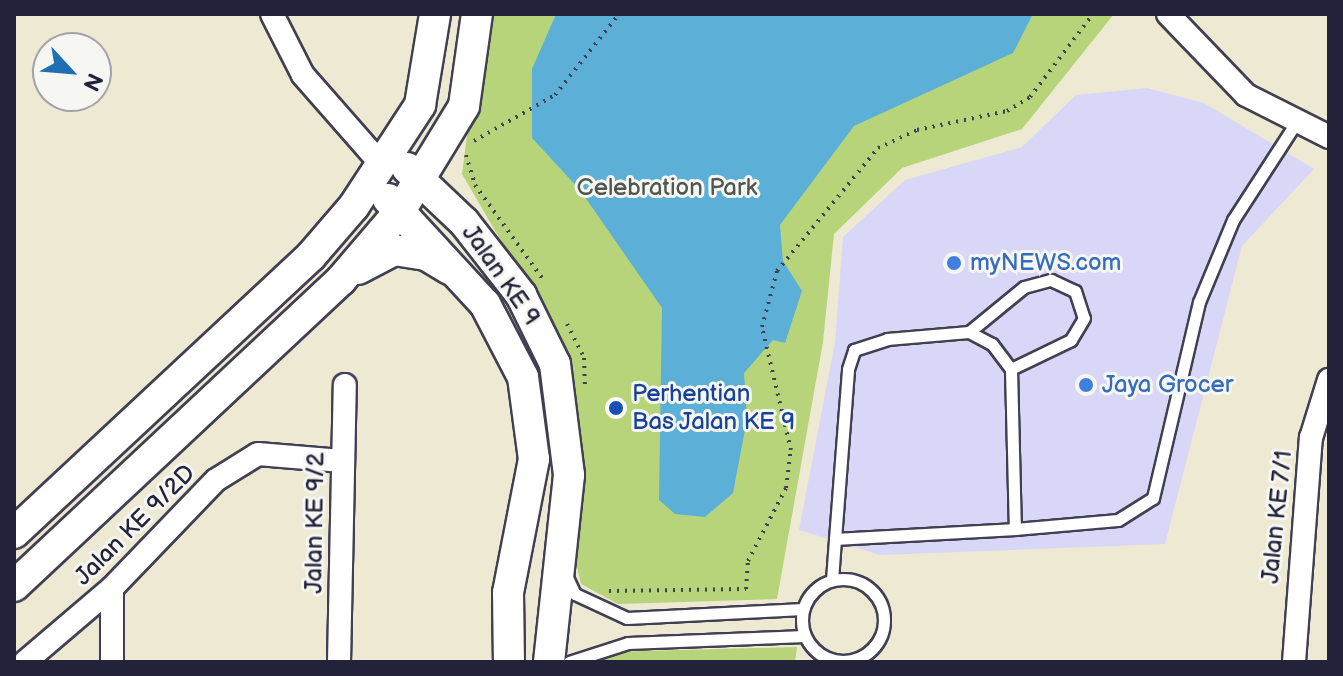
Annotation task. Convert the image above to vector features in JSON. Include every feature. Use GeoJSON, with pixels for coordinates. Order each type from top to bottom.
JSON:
{"type":"FeatureCollection","features":[{"type":"Feature","properties":{"kind":"main road"},"geometry":{"type":"LineString","coordinates":[[14,533],[311,256],[382,167],[420,105],[435,14]]}},
{"type":"Feature","properties":{"kind":"main road"},"geometry":{"type":"LineString","coordinates":[[464,222],[453,190],[464,133],[477,14]]}},
{"type":"Feature","properties":{"kind":"main road"},"geometry":{"type":"LineString","coordinates":[[14,586],[341,280],[464,133]]}},
{"type":"Feature","properties":{"kind":"main road","name":"Jalan KE 9"},"geometry":{"type":"LineString","coordinates":[[382,167],[422,183],[464,222],[521,295],[555,364],[569,475],[556,552],[549,662]]}},
{"type":"Feature","properties":{"kind":"main road","name":"Jalan KE 9"},"geometry":{"type":"LineString","coordinates":[[382,167],[400,211],[464,278],[507,342],[531,413],[530,486],[508,593],[509,662]]}},
{"type":"Feature","properties":{"kind":"main road"},"geometry":{"type":"LineString","coordinates":[[341,280],[394,250],[426,255],[464,278]]}},
{"type":"Feature","properties":{"kind":"street"},"geometry":{"type":"LineString","coordinates":[[272,14],[303,75],[382,167]]}},
{"type":"Feature","properties":{"kind":"street"},"geometry":{"type":"LineString","coordinates":[[1168,14],[1246,95],[1329,137]]}},
{"type":"Feature","properties":{"kind":"street","name":"Jalan KE 7/1"},"geometry":{"type":"LineString","coordinates":[[1294,662],[1291,619],[1311,438],[1329,380]]}},
{"type":"Feature","properties":{"kind":"street","name":"Jalan KE 9/2"},"geometry":{"type":"LineString","coordinates":[[339,662],[345,385]]}},
{"type":"Feature","properties":{"kind":"street","name":"Jalan KE 9/2D"},"geometry":{"type":"LineString","coordinates":[[25,662],[112,588],[216,480],[258,454],[342,461]]}},
{"type":"Feature","properties":{"kind":"street"},"geometry":{"type":"LineString","coordinates":[[112,588],[112,662]]}},
{"type":"Feature","properties":{"kind":"lane"},"geometry":{"type":"LineString","coordinates":[[835,539],[1118,520],[1153,498],[1199,302],[1233,220],[1297,121]]}},
{"type":"Feature","properties":{"kind":"lane"},"geometry":{"type":"LineString","coordinates":[[969,332],[1024,287],[1051,280],[1075,291],[1084,318],[1071,340],[1011,369]]}},
{"type":"Feature","properties":{"kind":"lane"},"geometry":{"type":"LineString","coordinates":[[556,552],[575,594],[627,618],[803,609],[832,580],[854,350],[887,339],[969,332],[992,344],[1011,369],[1015,529]]}},
{"type":"Feature","properties":{"kind":"lane"},"geometry":{"type":"LineString","coordinates":[[569,662],[628,643],[805,636],[836,661],[862,657],[881,638],[884,612],[871,589],[832,580]]}},
{"type":"Feature","properties":{"kind":"lane"},"geometry":{"type":"LineString","coordinates":[[803,609],[805,636]]}},
{"type":"Feature","properties":{"kind":"path"},"geometry":{"type":"LineString","coordinates":[[547,287],[475,185],[464,133],[520,121],[594,54],[619,14]]}},
{"type":"Feature","properties":{"kind":"path"},"geometry":{"type":"LineString","coordinates":[[599,589],[746,589],[748,561],[786,488],[791,450],[776,397],[762,327],[777,271],[793,246],[824,220],[878,148],[917,130],[1007,111],[1030,97],[1093,14]]}},
{"type":"Feature","properties":{"kind":"path"},"geometry":{"type":"LineString","coordinates":[[562,315],[584,358],[587,402]]}},
{"type":"Feature","properties":{"kind":"shaded area"},"geometry":{"type":"Polygon","coordinates":[[[1147,88],[1204,103],[1314,169],[1242,246],[1165,544],[880,555],[799,530],[835,342],[843,237],[905,180],[1022,147],[1076,95],[1147,88]]]}},
{"type":"Feature","properties":{"kind":"green space","name":"Celebration Park"},"geometry":{"type":"Polygon","coordinates":[[[483,14],[1114,14],[1022,129],[902,168],[834,234],[823,342],[777,599],[618,604],[581,584],[568,530],[580,432],[570,359],[462,174],[483,14]]]}},
{"type":"Feature","properties":{"kind":"green space"},"geometry":{"type":"Polygon","coordinates":[[[797,647],[795,662],[583,662],[608,652],[797,647]]]}},
{"type":"Feature","properties":{"kind":"water"},"geometry":{"type":"Polygon","coordinates":[[[556,14],[1033,14],[1013,53],[854,126],[780,225],[783,261],[802,291],[785,343],[773,340],[744,373],[747,419],[733,493],[705,517],[675,514],[659,500],[662,308],[580,190],[532,138],[532,69],[556,14]]]}},
{"type":"Feature","properties":{"kind":"place","name":"myNEWS.com"},"geometry":{"type":"Point","coordinates":[954,263]}},
{"type":"Feature","properties":{"kind":"place","name":"Jaya Grocer"},"geometry":{"type":"Point","coordinates":[1086,385]}},
{"type":"Feature","properties":{"kind":"place","name":"Perhentian Bas Jalan KE 9"},"geometry":{"type":"Point","coordinates":[616,408]}}]}
